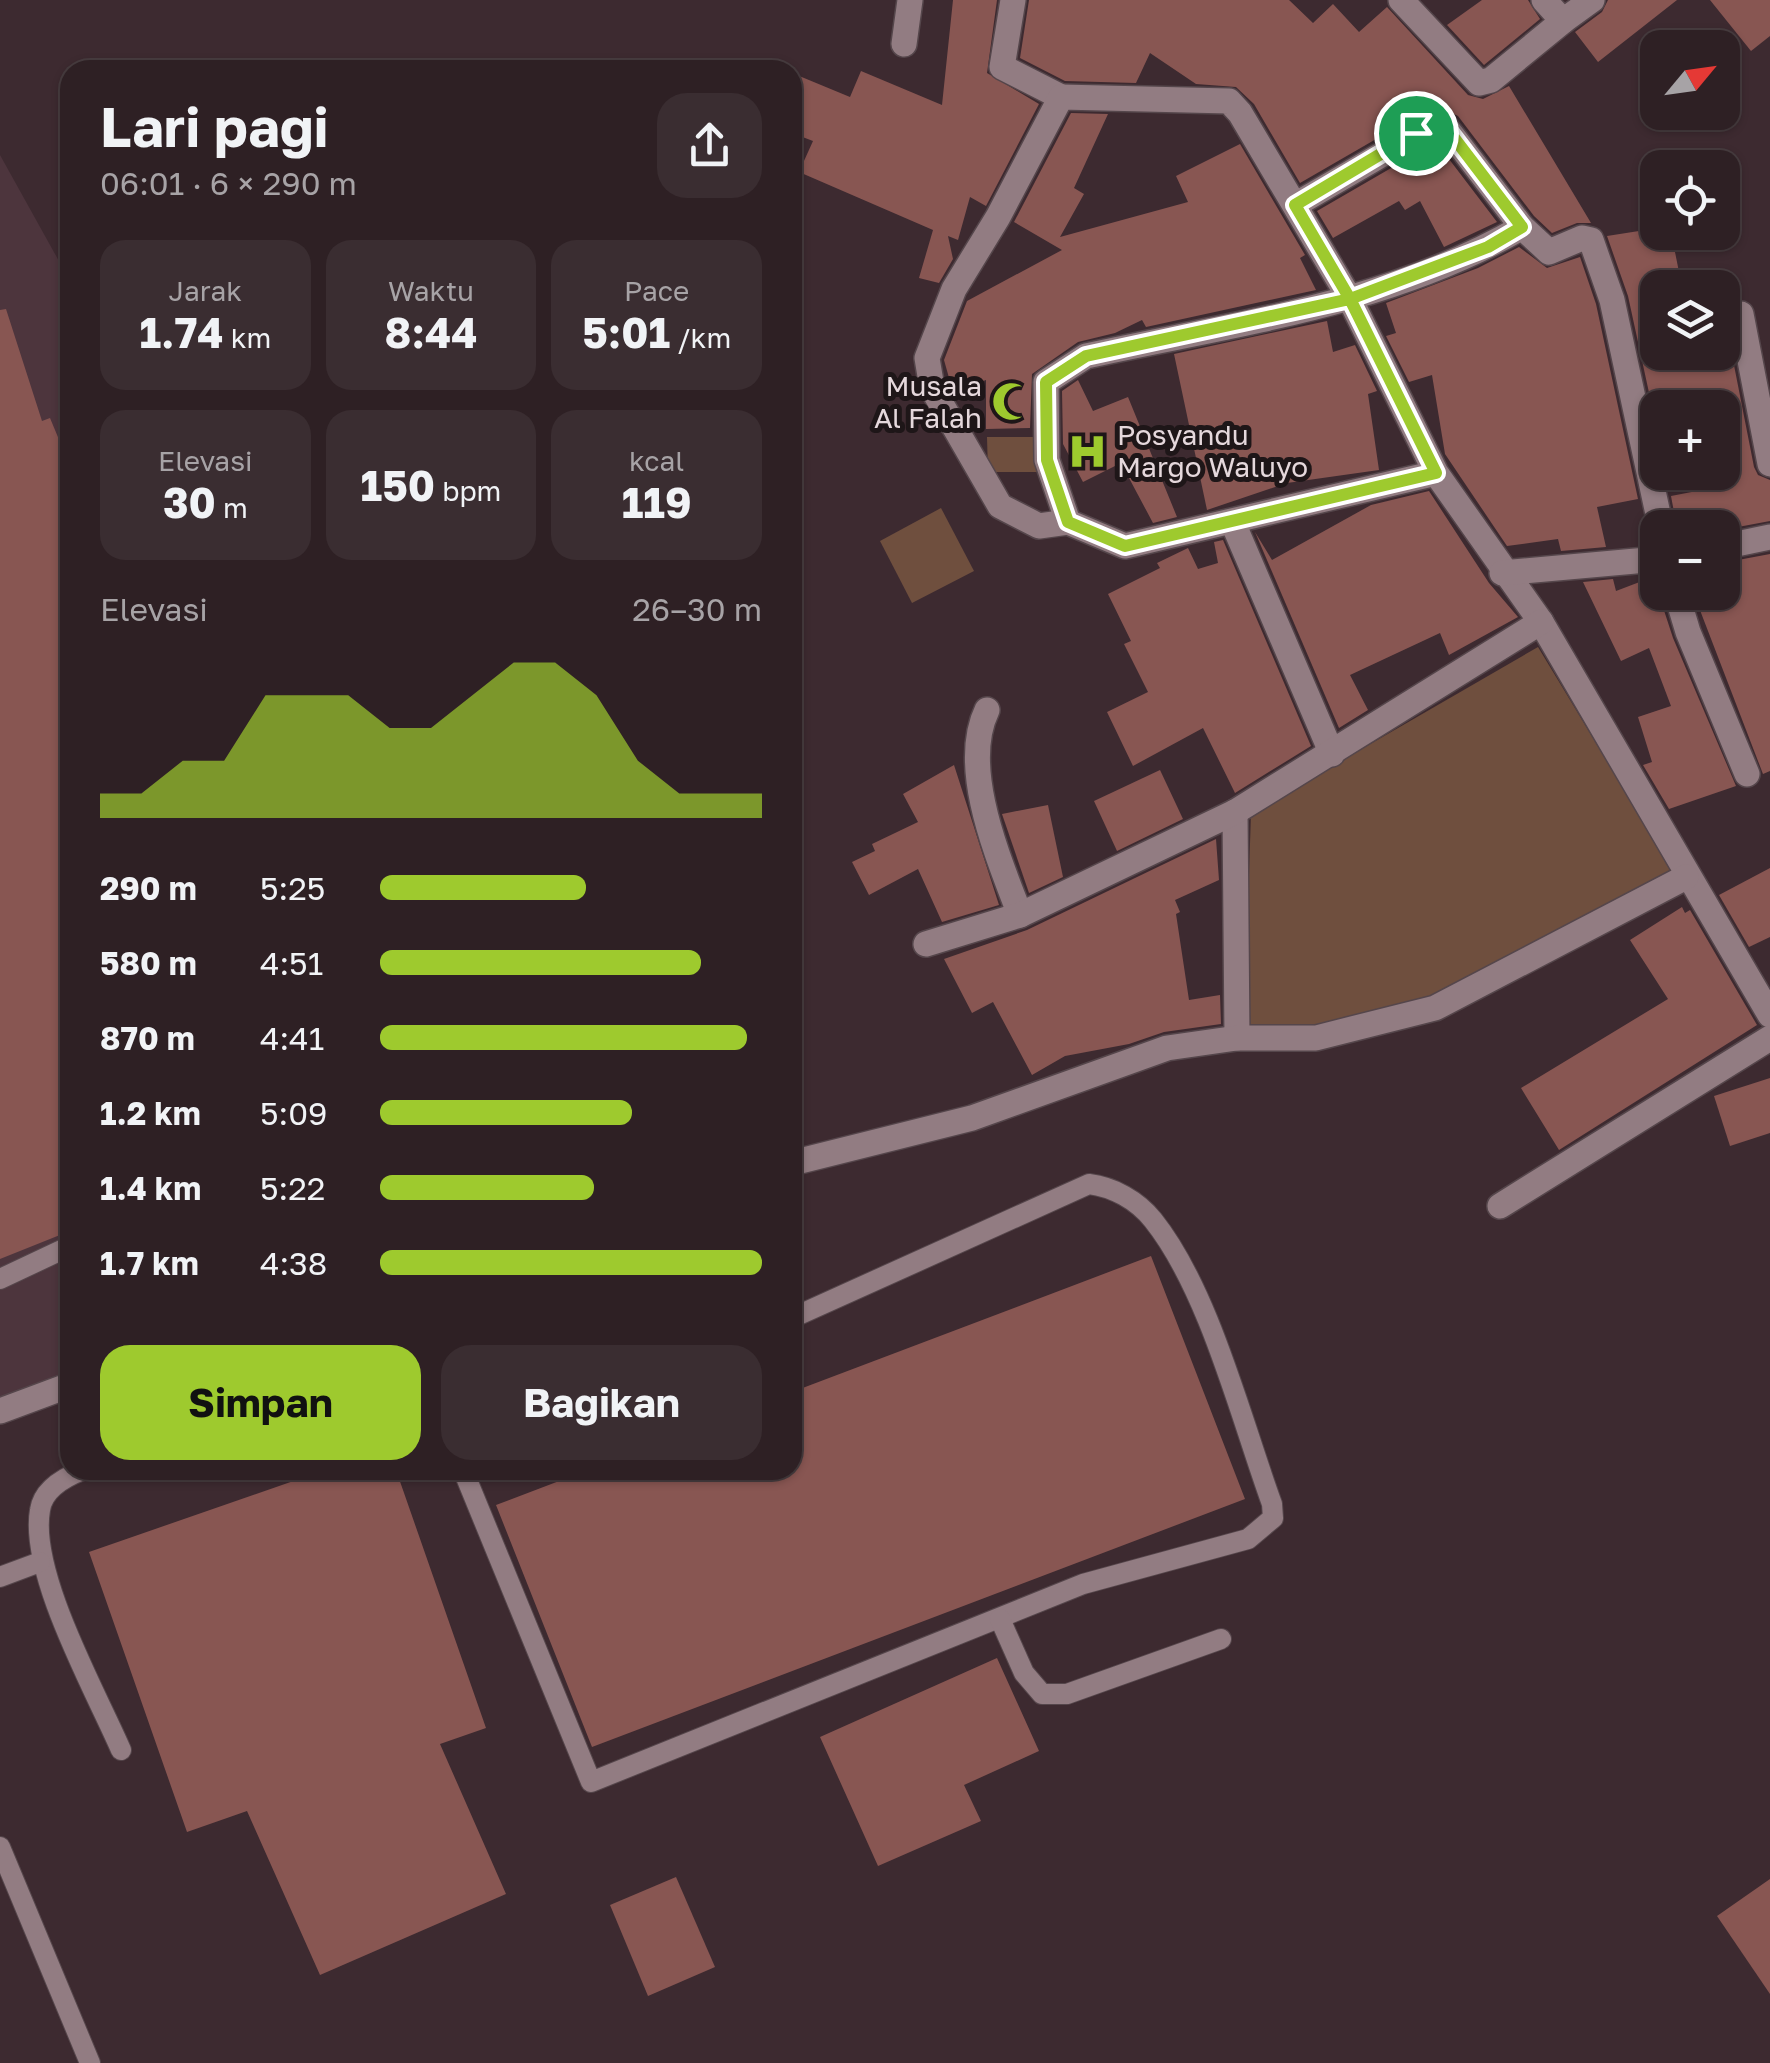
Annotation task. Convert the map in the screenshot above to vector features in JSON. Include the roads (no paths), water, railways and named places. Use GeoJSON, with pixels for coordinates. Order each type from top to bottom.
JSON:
{"type":"FeatureCollection","features":[{"type":"Feature","properties":{"kind":"street"},"geometry":{"type":"LineString","coordinates":[[904,44],[910,0]]}},
{"type":"Feature","properties":{"kind":"street"},"geometry":{"type":"LineString","coordinates":[[1013,0],[1002,67],[1061,97],[1229,102],[1253,131],[1350,299],[1436,473],[1502,573],[1541,622],[1686,877],[1770,1015]]}},
{"type":"Feature","properties":{"kind":"street"},"geometry":{"type":"LineString","coordinates":[[1401,0],[1479,83],[1491,80],[1592,0]]}},
{"type":"Feature","properties":{"kind":"street"},"geometry":{"type":"LineString","coordinates":[[1544,0],[1563,21]]}},
{"type":"Feature","properties":{"kind":"street"},"geometry":{"type":"LineString","coordinates":[[1061,97],[954,288],[928,358],[932,388],[1000,506],[1039,526],[1068,522],[1125,546],[1436,473]]}},
{"type":"Feature","properties":{"kind":"street"},"geometry":{"type":"LineString","coordinates":[[1295,205],[1436,124],[1445,126],[1522,227],[1549,252],[1582,238],[1591,240],[1612,300],[1657,510]]}},
{"type":"Feature","properties":{"kind":"street"},"geometry":{"type":"LineString","coordinates":[[1068,522],[1047,460],[1046,382],[1052,375],[1086,356],[1350,299],[1488,247],[1522,227]]}},
{"type":"Feature","properties":{"kind":"street"},"geometry":{"type":"LineString","coordinates":[[1741,314],[1770,464]]}},
{"type":"Feature","properties":{"kind":"street"},"geometry":{"type":"LineString","coordinates":[[1233,523],[1332,754]]}},
{"type":"Feature","properties":{"kind":"street"},"geometry":{"type":"LineString","coordinates":[[1740,543],[1770,537]]}},
{"type":"Feature","properties":{"kind":"street"},"geometry":{"type":"LineString","coordinates":[[1502,573],[1640,561]]}},
{"type":"Feature","properties":{"kind":"street"},"geometry":{"type":"LineString","coordinates":[[1681,610],[1747,774]]}},
{"type":"Feature","properties":{"kind":"street"},"geometry":{"type":"LineString","coordinates":[[926,944],[1020,914],[1235,812],[1541,622]]}},
{"type":"Feature","properties":{"kind":"street"},"geometry":{"type":"LineString","coordinates":[[987,710],[980,726],[978,777],[992,839],[1020,914]]}},
{"type":"Feature","properties":{"kind":"street"},"geometry":{"type":"LineString","coordinates":[[1235,812],[1237,1038]]}},
{"type":"Feature","properties":{"kind":"street"},"geometry":{"type":"LineString","coordinates":[[802,1160],[972,1118],[1167,1048],[1237,1038],[1316,1038],[1435,1008],[1686,877]]}},
{"type":"Feature","properties":{"kind":"street"},"geometry":{"type":"LineString","coordinates":[[1500,1206],[1770,1038]]}},
{"type":"Feature","properties":{"kind":"street"},"geometry":{"type":"LineString","coordinates":[[0,1412],[60,1388]]}},
{"type":"Feature","properties":{"kind":"lane"},"geometry":{"type":"LineString","coordinates":[[468,1480],[591,1782],[1083,1584],[1248,1540],[1273,1518],[1272,1504],[1193,1286],[1152,1218],[1113,1187],[1088,1184],[802,1313]]}},
{"type":"Feature","properties":{"kind":"lane"},"geometry":{"type":"LineString","coordinates":[[0,1279],[60,1251]]}},
{"type":"Feature","properties":{"kind":"lane"},"geometry":{"type":"LineString","coordinates":[[65,1480],[54,1486],[40,1508],[40,1562],[122,1750]]}},
{"type":"Feature","properties":{"kind":"lane"},"geometry":{"type":"LineString","coordinates":[[0,1578],[40,1562]]}},
{"type":"Feature","properties":{"kind":"lane"},"geometry":{"type":"LineString","coordinates":[[1000,1619],[1024,1673],[1042,1694],[1068,1694],[1220,1639]]}},
{"type":"Feature","properties":{"kind":"lane"},"geometry":{"type":"LineString","coordinates":[[0,1848],[90,2063]]}},
{"type":"Feature","properties":{"kind":"place","name":"Musala Al Falah"},"geometry":{"type":"Point","coordinates":[1012,402]}},
{"type":"Feature","properties":{"kind":"place","name":"Posyandu Margo Waluyo"},"geometry":{"type":"Point","coordinates":[1087,451]}}]}
